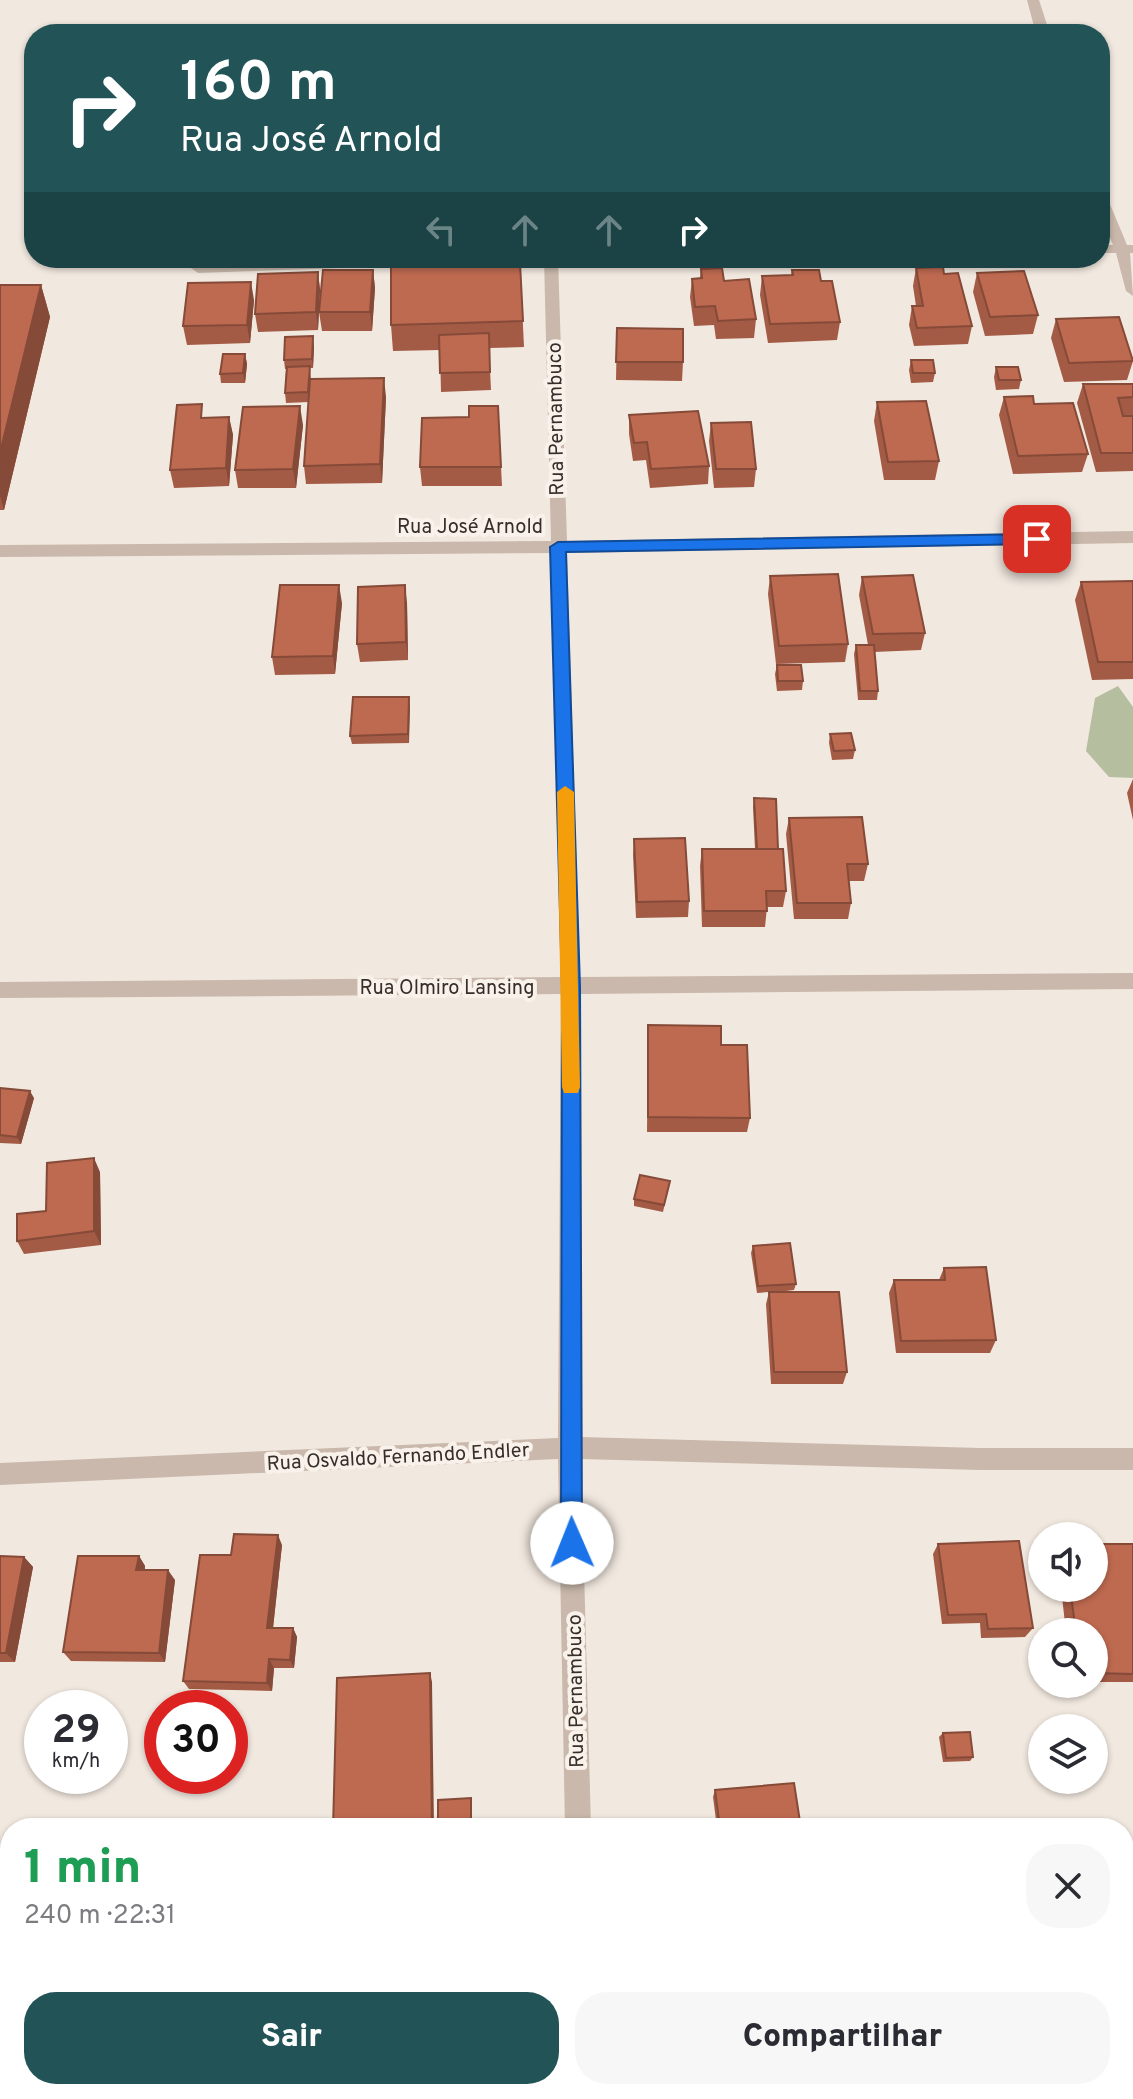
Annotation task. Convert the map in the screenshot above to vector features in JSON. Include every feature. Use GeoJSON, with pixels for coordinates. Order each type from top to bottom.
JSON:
{"type":"FeatureCollection","features":[{"type":"Feature","properties":{"kind":"street"},"geometry":{"type":"LineString","coordinates":[[1033,0],[1040,24]]}},
{"type":"Feature","properties":{"kind":"street"},"geometry":{"type":"LineString","coordinates":[[1110,216],[1127,249],[1133,291]]}},
{"type":"Feature","properties":{"kind":"street","name":"Rua Pernambuco"},"geometry":{"type":"LineString","coordinates":[[551,268],[571,987],[569,1448],[578,1818]]}},
{"type":"Feature","properties":{"kind":"street","name":"Rua José Arnold"},"geometry":{"type":"LineString","coordinates":[[0,551],[558,547],[1133,537]]}},
{"type":"Feature","properties":{"kind":"street","name":"Rua Olmiro Lansing"},"geometry":{"type":"LineString","coordinates":[[0,990],[1133,981]]}},
{"type":"Feature","properties":{"kind":"street","name":"Rua Osvaldo Fernando Endler"},"geometry":{"type":"LineString","coordinates":[[0,1474],[569,1448],[980,1459],[1133,1459]]}},
{"type":"Feature","properties":{"kind":"green space"},"geometry":{"type":"Polygon","coordinates":[[[1118,686],[1133,707],[1133,778],[1109,777],[1086,751],[1095,698],[1118,686]]]}},
{"type":"Feature","properties":{"kind":"building"},"geometry":{"type":"Polygon","coordinates":[[[391,268],[520,268],[523,321],[391,325],[391,268]]]}},
{"type":"Feature","properties":{"kind":"building"},"geometry":{"type":"Polygon","coordinates":[[[722,268],[724,281],[749,279],[756,319],[718,321],[715,306],[695,307],[692,279],[702,278],[701,269],[722,268]]]}},
{"type":"Feature","properties":{"kind":"building"},"geometry":{"type":"Polygon","coordinates":[[[916,268],[943,268],[944,274],[958,273],[972,326],[917,328],[912,306],[923,306],[916,268]]]}},
{"type":"Feature","properties":{"kind":"building"},"geometry":{"type":"Polygon","coordinates":[[[323,270],[373,270],[370,312],[319,312],[323,270]]]}},
{"type":"Feature","properties":{"kind":"building"},"geometry":{"type":"Polygon","coordinates":[[[792,270],[819,270],[821,281],[832,281],[840,322],[770,324],[762,276],[793,275],[792,270]]]}},
{"type":"Feature","properties":{"kind":"building"},"geometry":{"type":"Polygon","coordinates":[[[1024,271],[1038,315],[990,317],[977,273],[1024,271]]]}},
{"type":"Feature","properties":{"kind":"building"},"geometry":{"type":"Polygon","coordinates":[[[318,272],[316,312],[255,314],[258,274],[318,272]]]}},
{"type":"Feature","properties":{"kind":"building"},"geometry":{"type":"Polygon","coordinates":[[[251,282],[247,325],[183,326],[188,283],[251,282]]]}},
{"type":"Feature","properties":{"kind":"building"},"geometry":{"type":"Polygon","coordinates":[[[0,285],[41,285],[0,453],[0,285]]]}},
{"type":"Feature","properties":{"kind":"building"},"geometry":{"type":"Polygon","coordinates":[[[1119,317],[1133,361],[1069,363],[1056,319],[1119,317]]]}},
{"type":"Feature","properties":{"kind":"building"},"geometry":{"type":"Polygon","coordinates":[[[617,328],[683,329],[683,362],[616,362],[617,328]]]}},
{"type":"Feature","properties":{"kind":"building"},"geometry":{"type":"Polygon","coordinates":[[[489,333],[490,372],[440,373],[439,335],[489,333]]]}},
{"type":"Feature","properties":{"kind":"building"},"geometry":{"type":"Polygon","coordinates":[[[313,336],[312,359],[284,360],[285,337],[313,336]]]}},
{"type":"Feature","properties":{"kind":"building"},"geometry":{"type":"Polygon","coordinates":[[[223,354],[245,354],[243,373],[220,374],[223,354]]]}},
{"type":"Feature","properties":{"kind":"building"},"geometry":{"type":"Polygon","coordinates":[[[911,360],[933,360],[935,373],[913,373],[911,360]]]}},
{"type":"Feature","properties":{"kind":"building"},"geometry":{"type":"Polygon","coordinates":[[[310,366],[308,392],[285,393],[287,367],[310,366]]]}},
{"type":"Feature","properties":{"kind":"building"},"geometry":{"type":"Polygon","coordinates":[[[996,367],[1018,367],[1021,380],[999,380],[996,367]]]}},
{"type":"Feature","properties":{"kind":"building"},"geometry":{"type":"Polygon","coordinates":[[[384,378],[380,464],[304,466],[310,379],[384,378]]]}},
{"type":"Feature","properties":{"kind":"building"},"geometry":{"type":"Polygon","coordinates":[[[1083,384],[1133,384],[1133,397],[1118,398],[1123,416],[1133,416],[1133,453],[1101,453],[1083,384]]]}},
{"type":"Feature","properties":{"kind":"building"},"geometry":{"type":"Polygon","coordinates":[[[1033,396],[1034,404],[1073,403],[1088,454],[1018,456],[1004,397],[1033,396]]]}},
{"type":"Feature","properties":{"kind":"building"},"geometry":{"type":"Polygon","coordinates":[[[926,401],[939,461],[888,462],[877,402],[926,401]]]}},
{"type":"Feature","properties":{"kind":"building"},"geometry":{"type":"Polygon","coordinates":[[[202,404],[201,418],[229,417],[226,468],[170,470],[177,405],[202,404]]]}},
{"type":"Feature","properties":{"kind":"building"},"geometry":{"type":"Polygon","coordinates":[[[300,406],[293,469],[235,470],[243,407],[300,406]]]}},
{"type":"Feature","properties":{"kind":"building"},"geometry":{"type":"Polygon","coordinates":[[[469,406],[498,406],[501,467],[420,467],[422,418],[469,417],[469,406]]]}},
{"type":"Feature","properties":{"kind":"building"},"geometry":{"type":"Polygon","coordinates":[[[698,411],[709,466],[651,469],[647,442],[634,443],[629,415],[698,411]]]}},
{"type":"Feature","properties":{"kind":"building"},"geometry":{"type":"Polygon","coordinates":[[[751,422],[756,469],[716,469],[711,423],[751,422]]]}},
{"type":"Feature","properties":{"kind":"building"},"geometry":{"type":"Polygon","coordinates":[[[838,574],[848,644],[779,646],[770,576],[838,574]]]}},
{"type":"Feature","properties":{"kind":"building"},"geometry":{"type":"Polygon","coordinates":[[[913,575],[925,633],[873,634],[862,577],[913,575]]]}},
{"type":"Feature","properties":{"kind":"building"},"geometry":{"type":"Polygon","coordinates":[[[1133,581],[1133,662],[1098,662],[1081,582],[1133,581]]]}},
{"type":"Feature","properties":{"kind":"building"},"geometry":{"type":"Polygon","coordinates":[[[280,585],[339,585],[333,656],[272,657],[280,585]]]}},
{"type":"Feature","properties":{"kind":"building"},"geometry":{"type":"Polygon","coordinates":[[[405,585],[406,642],[357,644],[358,587],[405,585]]]}},
{"type":"Feature","properties":{"kind":"building"},"geometry":{"type":"Polygon","coordinates":[[[856,645],[874,645],[878,691],[860,691],[856,645]]]}},
{"type":"Feature","properties":{"kind":"building"},"geometry":{"type":"Polygon","coordinates":[[[777,665],[801,665],[803,681],[778,681],[777,665]]]}},
{"type":"Feature","properties":{"kind":"building"},"geometry":{"type":"Polygon","coordinates":[[[353,697],[409,697],[408,734],[350,736],[353,697]]]}},
{"type":"Feature","properties":{"kind":"building"},"geometry":{"type":"Polygon","coordinates":[[[851,733],[855,750],[834,751],[830,734],[851,733]]]}},
{"type":"Feature","properties":{"kind":"building"},"geometry":{"type":"Polygon","coordinates":[[[754,798],[776,799],[778,849],[757,849],[754,798]]]}},
{"type":"Feature","properties":{"kind":"building"},"geometry":{"type":"Polygon","coordinates":[[[862,817],[868,864],[847,864],[851,903],[797,903],[789,818],[862,817]]]}},
{"type":"Feature","properties":{"kind":"building"},"geometry":{"type":"Polygon","coordinates":[[[685,838],[689,901],[637,902],[634,839],[685,838]]]}},
{"type":"Feature","properties":{"kind":"building"},"geometry":{"type":"Polygon","coordinates":[[[702,849],[783,849],[786,891],[766,891],[767,911],[704,911],[702,849]]]}},
{"type":"Feature","properties":{"kind":"building"},"geometry":{"type":"Polygon","coordinates":[[[648,1025],[721,1026],[721,1045],[747,1045],[750,1118],[648,1117],[648,1025]]]}},
{"type":"Feature","properties":{"kind":"building"},"geometry":{"type":"Polygon","coordinates":[[[0,1088],[30,1091],[17,1137],[0,1135],[0,1088]]]}},
{"type":"Feature","properties":{"kind":"building"},"geometry":{"type":"Polygon","coordinates":[[[94,1158],[94,1231],[17,1241],[17,1214],[46,1211],[47,1163],[94,1158]]]}},
{"type":"Feature","properties":{"kind":"building"},"geometry":{"type":"Polygon","coordinates":[[[640,1175],[670,1181],[664,1205],[634,1199],[640,1175]]]}},
{"type":"Feature","properties":{"kind":"building"},"geometry":{"type":"Polygon","coordinates":[[[790,1243],[796,1284],[758,1286],[753,1246],[790,1243]]]}},
{"type":"Feature","properties":{"kind":"building"},"geometry":{"type":"Polygon","coordinates":[[[986,1267],[996,1340],[901,1341],[894,1280],[945,1280],[944,1268],[986,1267]]]}},
{"type":"Feature","properties":{"kind":"building"},"geometry":{"type":"Polygon","coordinates":[[[769,1292],[839,1292],[847,1372],[774,1372],[769,1292]]]}},
{"type":"Feature","properties":{"kind":"building"},"geometry":{"type":"Polygon","coordinates":[[[234,1534],[278,1535],[267,1628],[293,1628],[290,1660],[269,1659],[267,1683],[183,1681],[200,1555],[231,1555],[234,1534]]]}},
{"type":"Feature","properties":{"kind":"building"},"geometry":{"type":"Polygon","coordinates":[[[1019,1541],[1031,1618],[1028,1618],[1028,1628],[988,1629],[986,1614],[948,1615],[938,1544],[1019,1541]]]}},
{"type":"Feature","properties":{"kind":"building"},"geometry":{"type":"Polygon","coordinates":[[[1108,1544],[1133,1544],[1133,1674],[1108,1673],[1108,1618],[1074,1618],[1072,1602],[1108,1602],[1108,1544]]]}},
{"type":"Feature","properties":{"kind":"building"},"geometry":{"type":"Polygon","coordinates":[[[0,1556],[24,1557],[6,1653],[0,1653],[0,1556]]]}},
{"type":"Feature","properties":{"kind":"building"},"geometry":{"type":"Polygon","coordinates":[[[78,1556],[139,1556],[136,1570],[168,1570],[159,1653],[63,1652],[78,1556]]]}},
{"type":"Feature","properties":{"kind":"building"},"geometry":{"type":"Polygon","coordinates":[[[430,1673],[432,1818],[333,1818],[337,1678],[430,1673]]]}},
{"type":"Feature","properties":{"kind":"building"},"geometry":{"type":"Polygon","coordinates":[[[970,1732],[973,1757],[946,1758],[943,1733],[970,1732]]]}},
{"type":"Feature","properties":{"kind":"building"},"geometry":{"type":"Polygon","coordinates":[[[794,1783],[799,1818],[719,1818],[715,1790],[794,1783]]]}},
{"type":"Feature","properties":{"kind":"building"},"geometry":{"type":"Polygon","coordinates":[[[471,1798],[471,1818],[438,1818],[438,1800],[471,1798]]]}},
{"type":"Feature","properties":{"kind":"slow traffic"},"geometry":{"type":"LineString","coordinates":[[565,792],[571,1087]]}},
{"type":"Feature","properties":{"kind":"route"},"geometry":{"type":"LineString","coordinates":[[572,1543],[569,1448],[571,987],[558,547],[1037,539]]}}]}
